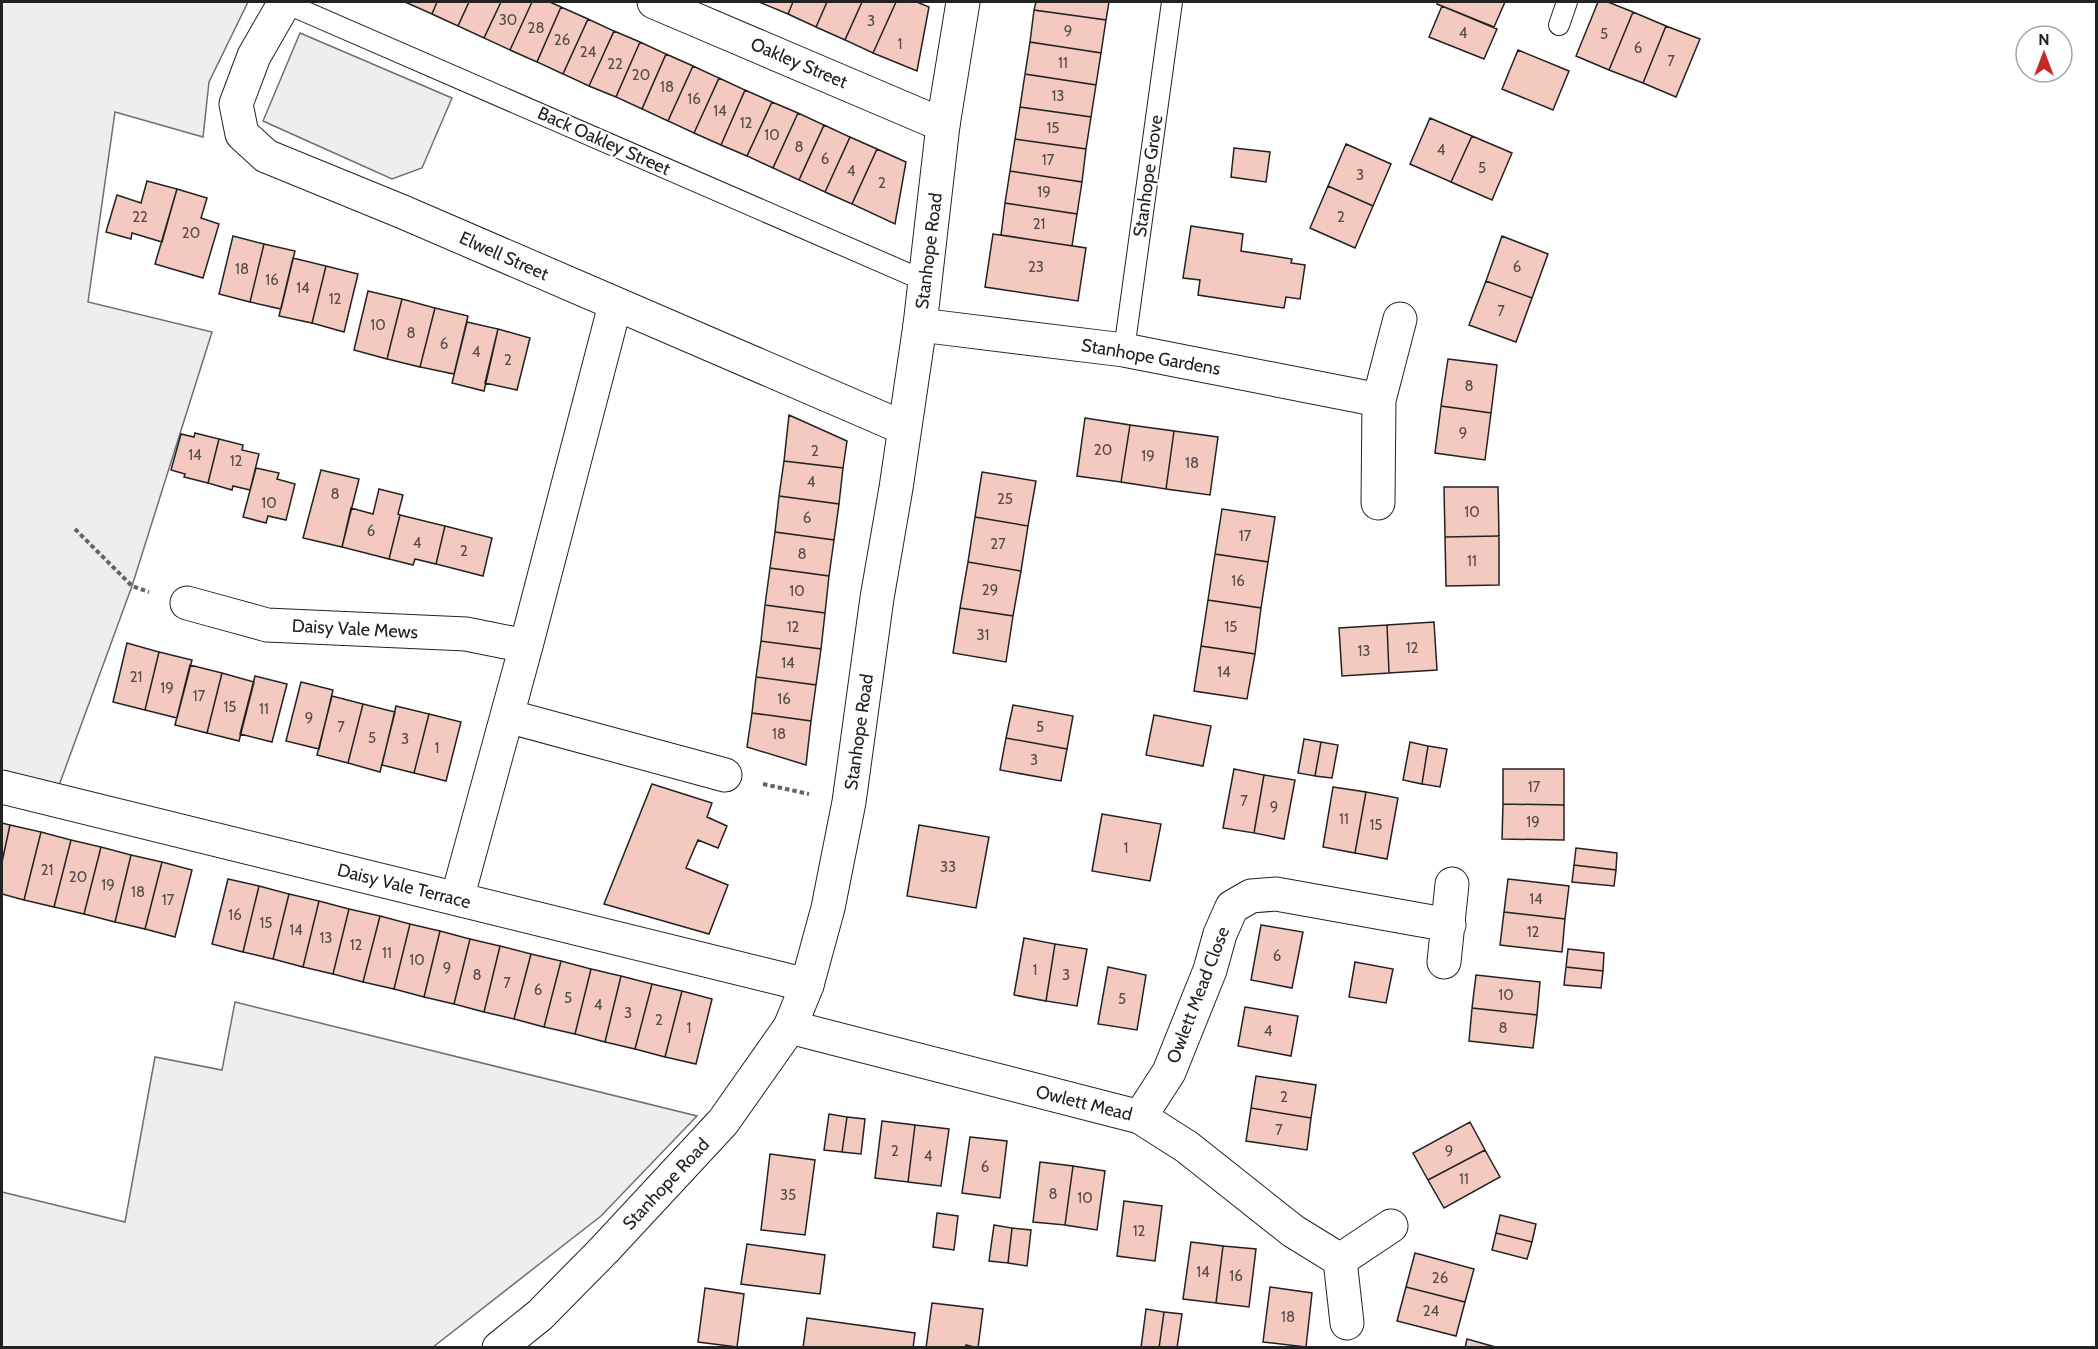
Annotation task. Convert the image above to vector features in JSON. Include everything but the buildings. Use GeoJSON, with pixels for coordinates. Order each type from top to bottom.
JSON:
{"type":"FeatureCollection","features":[{"type":"Feature","properties":{"kind":"street","name":"Elwell Street"},"geometry":{"type":"LineString","coordinates":[[285,2],[254,56],[236,104],[242,134],[266,156],[403,212],[904,428]]}},
{"type":"Feature","properties":{"kind":"street","name":"Oakley Street"},"geometry":{"type":"LineString","coordinates":[[654,2],[943,125]]}},
{"type":"Feature","properties":{"kind":"street","name":"Stanhope Road"},"geometry":{"type":"LineString","coordinates":[[499,1347],[540,1315],[723,1122],[790,1027],[807,985],[828,908],[849,802],[877,598],[920,325],[943,125],[963,2]]}},
{"type":"Feature","properties":{"kind":"street"},"geometry":{"type":"LineString","coordinates":[[457,899],[615,304]]}},
{"type":"Feature","properties":{"kind":"street"},"geometry":{"type":"LineString","coordinates":[[1378,503],[1380,400],[1400,319]]}},
{"type":"Feature","properties":{"kind":"street","name":"Stanhope Gardens"},"geometry":{"type":"LineString","coordinates":[[920,325],[1124,350],[1380,400]]}},
{"type":"Feature","properties":{"kind":"street","name":"Daisy Vale Mews"},"geometry":{"type":"LineString","coordinates":[[187,603],[267,625],[466,634],[526,646]]}},
{"type":"Feature","properties":{"kind":"street"},"geometry":{"type":"LineString","coordinates":[[507,716],[724,776]]}},
{"type":"Feature","properties":{"kind":"street","name":"Daisy Vale Terrace"},"geometry":{"type":"LineString","coordinates":[[2,787],[807,985]]}},
{"type":"Feature","properties":{"kind":"street"},"geometry":{"type":"LineString","coordinates":[[1444,962],[1452,884]]}},
{"type":"Feature","properties":{"kind":"street","name":"Owlett Mead Close"},"geometry":{"type":"LineString","coordinates":[[1140,1117],[1169,1072],[1210,970],[1220,934],[1232,907],[1251,896],[1276,894],[1449,925]]}},
{"type":"Feature","properties":{"kind":"street","name":"Owlett Mead"},"geometry":{"type":"LineString","coordinates":[[790,1027],[1140,1117],[1186,1147],[1293,1231],[1340,1260]]}},
{"type":"Feature","properties":{"kind":"street"},"geometry":{"type":"LineString","coordinates":[[1347,1323],[1340,1260],[1391,1226]]}},
{"type":"Feature","properties":{"kind":"lane","name":"Back Oakley Street"},"geometry":{"type":"LineString","coordinates":[[285,2],[925,281]]}},
{"type":"Feature","properties":{"kind":"lane","name":"Stanhope Grove"},"geometry":{"type":"LineString","coordinates":[[1124,350],[1172,2]]}},
{"type":"Feature","properties":{"kind":"lane"},"geometry":{"type":"LineString","coordinates":[[1559,25],[1568,2]]}},
{"type":"Feature","properties":{"kind":"path"},"geometry":{"type":"LineString","coordinates":[[75,530],[132,586],[187,603]]}},
{"type":"Feature","properties":{"kind":"path"},"geometry":{"type":"LineString","coordinates":[[724,776],[849,802]]}},
{"type":"Feature","properties":{"kind":"shaded area"},"geometry":{"type":"Polygon","coordinates":[[[2,2],[248,2],[209,82],[203,137],[115,112],[88,302],[212,332],[132,586],[54,799],[2,787],[2,2]]]}},
{"type":"Feature","properties":{"kind":"shaded area"},"geometry":{"type":"Polygon","coordinates":[[[300,33],[452,98],[422,168],[392,179],[263,121],[300,33]]]}},
{"type":"Feature","properties":{"kind":"shaded area"},"geometry":{"type":"Polygon","coordinates":[[[235,1002],[697,1116],[601,1216],[433,1347],[2,1347],[2,1192],[125,1222],[155,1057],[222,1070],[235,1002]]]}}]}
